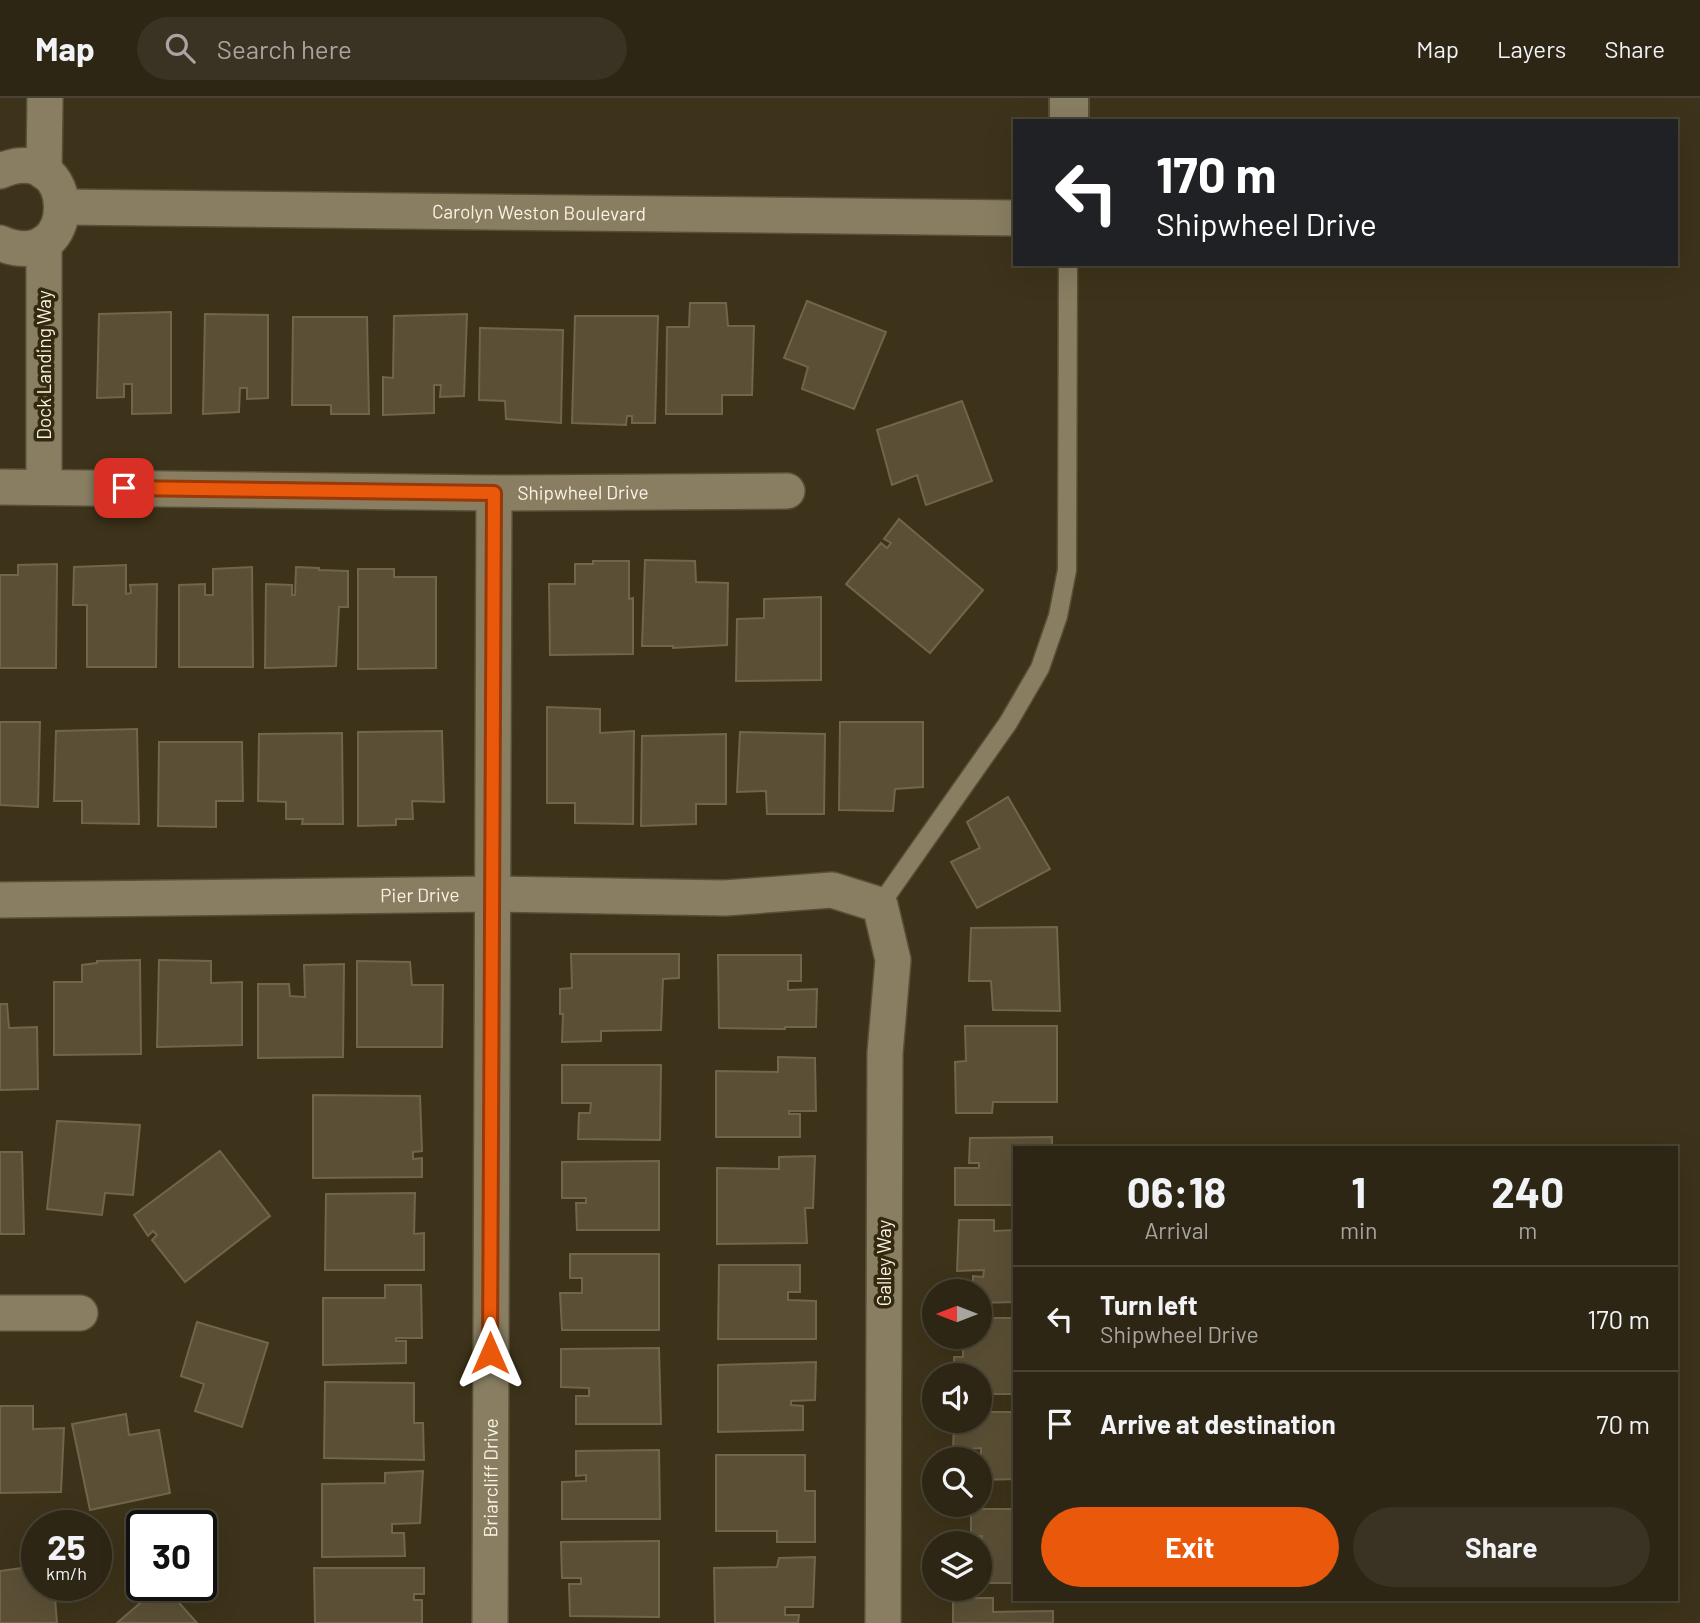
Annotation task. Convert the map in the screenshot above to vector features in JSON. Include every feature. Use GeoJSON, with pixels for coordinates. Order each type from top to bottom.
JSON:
{"type":"FeatureCollection","features":[{"type":"Feature","properties":{"kind":"street"},"geometry":{"type":"LineString","coordinates":[[44,172],[45,98]]}},
{"type":"Feature","properties":{"kind":"street"},"geometry":{"type":"LineString","coordinates":[[1069,98],[1069,119]]}},
{"type":"Feature","properties":{"kind":"street"},"geometry":{"type":"LineString","coordinates":[[0,171],[21,165],[44,172],[58,187],[63,207],[58,227],[44,243],[21,249],[0,243]]}},
{"type":"Feature","properties":{"kind":"street","name":"Carolyn Weston Boulevard"},"geometry":{"type":"LineString","coordinates":[[63,207],[1013,218]]}},
{"type":"Feature","properties":{"kind":"street","name":"Dock Landing Way"},"geometry":{"type":"LineString","coordinates":[[44,243],[44,487]]}},
{"type":"Feature","properties":{"kind":"street","name":"Shipwheel Drive"},"geometry":{"type":"LineString","coordinates":[[0,487],[494,493],[787,491]]}},
{"type":"Feature","properties":{"kind":"street","name":"Briarcliff Drive"},"geometry":{"type":"LineString","coordinates":[[490,1623],[494,493]]}},
{"type":"Feature","properties":{"kind":"street","name":"Pier Drive"},"geometry":{"type":"LineString","coordinates":[[0,900],[492,894],[725,898],[832,890],[880,905]]}},
{"type":"Feature","properties":{"kind":"street","name":"Galley Way"},"geometry":{"type":"LineString","coordinates":[[880,905],[893,960],[885,1053],[883,1623]]}},
{"type":"Feature","properties":{"kind":"street"},"geometry":{"type":"LineString","coordinates":[[0,1313],[80,1313]]}},
{"type":"Feature","properties":{"kind":"lane"},"geometry":{"type":"LineString","coordinates":[[880,905],[1007,723],[1040,668],[1058,616],[1067,570],[1068,266]]}},
{"type":"Feature","properties":{"kind":"building"},"geometry":{"type":"Polygon","coordinates":[[[807,301],[886,332],[854,409],[802,389],[808,367],[784,358],[807,301]]]}},
{"type":"Feature","properties":{"kind":"building"},"geometry":{"type":"Polygon","coordinates":[[[690,303],[726,303],[728,326],[754,326],[752,395],[722,395],[722,414],[666,414],[667,327],[689,327],[690,303]]]}},
{"type":"Feature","properties":{"kind":"building"},"geometry":{"type":"Polygon","coordinates":[[[171,312],[171,413],[132,414],[132,384],[124,384],[124,397],[97,398],[99,314],[171,312]]]}},
{"type":"Feature","properties":{"kind":"building"},"geometry":{"type":"Polygon","coordinates":[[[205,314],[268,315],[268,398],[247,399],[247,388],[240,388],[239,412],[203,414],[205,314]]]}},
{"type":"Feature","properties":{"kind":"building"},"geometry":{"type":"Polygon","coordinates":[[[467,314],[464,396],[440,397],[441,385],[434,385],[434,413],[383,415],[383,377],[393,378],[394,316],[467,314]]]}},
{"type":"Feature","properties":{"kind":"building"},"geometry":{"type":"Polygon","coordinates":[[[575,316],[658,316],[655,423],[632,423],[632,416],[627,416],[626,425],[572,423],[575,316]]]}},
{"type":"Feature","properties":{"kind":"building"},"geometry":{"type":"Polygon","coordinates":[[[293,317],[367,317],[369,414],[331,414],[331,405],[292,405],[293,317]]]}},
{"type":"Feature","properties":{"kind":"building"},"geometry":{"type":"Polygon","coordinates":[[[480,328],[563,330],[561,423],[506,419],[505,401],[479,400],[480,328]]]}},
{"type":"Feature","properties":{"kind":"building"},"geometry":{"type":"Polygon","coordinates":[[[962,401],[992,481],[926,505],[917,475],[892,485],[877,430],[962,401]]]}},
{"type":"Feature","properties":{"kind":"building"},"geometry":{"type":"Polygon","coordinates":[[[899,519],[983,590],[930,653],[846,584],[881,543],[887,548],[891,543],[884,539],[899,519]]]}},
{"type":"Feature","properties":{"kind":"building"},"geometry":{"type":"Polygon","coordinates":[[[645,560],[695,561],[696,582],[728,583],[727,645],[673,648],[642,646],[645,560]]]}},
{"type":"Feature","properties":{"kind":"building"},"geometry":{"type":"Polygon","coordinates":[[[593,561],[629,561],[629,599],[633,598],[633,654],[550,655],[549,584],[575,584],[575,564],[593,564],[593,561]]]}},
{"type":"Feature","properties":{"kind":"building"},"geometry":{"type":"Polygon","coordinates":[[[57,564],[56,668],[0,668],[0,575],[18,575],[18,565],[57,564]]]}},
{"type":"Feature","properties":{"kind":"building"},"geometry":{"type":"Polygon","coordinates":[[[126,565],[126,594],[131,593],[130,585],[157,584],[156,667],[87,667],[87,605],[73,605],[74,567],[126,565]]]}},
{"type":"Feature","properties":{"kind":"building"},"geometry":{"type":"Polygon","coordinates":[[[252,567],[253,667],[179,667],[179,585],[205,584],[205,595],[213,595],[213,569],[252,567]]]}},
{"type":"Feature","properties":{"kind":"building"},"geometry":{"type":"Polygon","coordinates":[[[296,567],[348,571],[348,607],[339,607],[336,666],[265,668],[266,584],[292,585],[292,595],[295,595],[296,567]]]}},
{"type":"Feature","properties":{"kind":"building"},"geometry":{"type":"Polygon","coordinates":[[[358,569],[394,569],[394,577],[436,577],[436,668],[358,669],[358,569]]]}},
{"type":"Feature","properties":{"kind":"building"},"geometry":{"type":"Polygon","coordinates":[[[821,597],[821,680],[736,681],[737,619],[764,618],[764,599],[821,597]]]}},
{"type":"Feature","properties":{"kind":"building"},"geometry":{"type":"Polygon","coordinates":[[[547,707],[600,709],[600,733],[634,731],[633,824],[575,823],[575,803],[547,803],[547,707]]]}},
{"type":"Feature","properties":{"kind":"building"},"geometry":{"type":"Polygon","coordinates":[[[0,722],[40,722],[38,807],[0,805],[0,722]]]}},
{"type":"Feature","properties":{"kind":"building"},"geometry":{"type":"Polygon","coordinates":[[[840,722],[923,722],[923,787],[895,789],[893,811],[839,810],[840,722]]]}},
{"type":"Feature","properties":{"kind":"building"},"geometry":{"type":"Polygon","coordinates":[[[137,729],[139,824],[82,823],[82,801],[54,801],[56,731],[137,729]]]}},
{"type":"Feature","properties":{"kind":"building"},"geometry":{"type":"Polygon","coordinates":[[[442,731],[444,802],[412,801],[413,819],[396,819],[396,825],[358,826],[358,732],[442,731]]]}},
{"type":"Feature","properties":{"kind":"building"},"geometry":{"type":"Polygon","coordinates":[[[740,732],[825,734],[824,814],[767,814],[766,791],[737,792],[740,732]]]}},
{"type":"Feature","properties":{"kind":"building"},"geometry":{"type":"Polygon","coordinates":[[[342,733],[343,824],[302,824],[303,819],[286,819],[286,802],[258,801],[259,734],[342,733]]]}},
{"type":"Feature","properties":{"kind":"building"},"geometry":{"type":"Polygon","coordinates":[[[726,734],[726,804],[696,804],[696,824],[641,826],[642,736],[726,734]]]}},
{"type":"Feature","properties":{"kind":"building"},"geometry":{"type":"Polygon","coordinates":[[[159,742],[242,742],[243,801],[216,801],[216,827],[158,826],[159,742]]]}},
{"type":"Feature","properties":{"kind":"building"},"geometry":{"type":"Polygon","coordinates":[[[1008,797],[1050,869],[977,908],[951,862],[980,848],[967,822],[1008,797]]]}},
{"type":"Feature","properties":{"kind":"building"},"geometry":{"type":"Polygon","coordinates":[[[1057,927],[1060,1011],[993,1010],[991,981],[969,981],[971,928],[1057,927]]]}},
{"type":"Feature","properties":{"kind":"building"},"geometry":{"type":"Polygon","coordinates":[[[571,954],[679,954],[679,978],[663,979],[661,1030],[601,1031],[601,1041],[562,1042],[560,989],[572,988],[571,954]]]}},
{"type":"Feature","properties":{"kind":"building"},"geometry":{"type":"Polygon","coordinates":[[[718,955],[801,955],[801,981],[788,981],[788,990],[817,989],[816,1027],[719,1028],[718,955]]]}},
{"type":"Feature","properties":{"kind":"building"},"geometry":{"type":"Polygon","coordinates":[[[140,960],[141,1054],[54,1055],[54,982],[82,982],[82,965],[97,961],[140,960]]]}},
{"type":"Feature","properties":{"kind":"building"},"geometry":{"type":"Polygon","coordinates":[[[159,960],[211,961],[211,983],[242,982],[242,1045],[157,1047],[159,960]]]}},
{"type":"Feature","properties":{"kind":"building"},"geometry":{"type":"Polygon","coordinates":[[[357,961],[410,962],[412,985],[443,985],[442,1047],[357,1047],[357,961]]]}},
{"type":"Feature","properties":{"kind":"building"},"geometry":{"type":"Polygon","coordinates":[[[344,964],[343,1057],[258,1058],[258,984],[289,984],[290,996],[305,997],[304,965],[344,964]]]}},
{"type":"Feature","properties":{"kind":"building"},"geometry":{"type":"Polygon","coordinates":[[[0,1004],[7,1004],[9,1028],[37,1027],[38,1089],[0,1090],[0,1004]]]}},
{"type":"Feature","properties":{"kind":"building"},"geometry":{"type":"Polygon","coordinates":[[[965,1026],[1057,1026],[1057,1102],[993,1102],[992,1113],[956,1113],[955,1062],[966,1061],[965,1026]]]}},
{"type":"Feature","properties":{"kind":"building"},"geometry":{"type":"Polygon","coordinates":[[[778,1057],[815,1058],[816,1111],[789,1111],[789,1114],[800,1114],[800,1137],[716,1137],[716,1071],[778,1072],[778,1057]]]}},
{"type":"Feature","properties":{"kind":"building"},"geometry":{"type":"Polygon","coordinates":[[[562,1065],[661,1065],[660,1140],[578,1139],[579,1113],[590,1113],[591,1103],[562,1103],[562,1065]]]}},
{"type":"Feature","properties":{"kind":"building"},"geometry":{"type":"Polygon","coordinates":[[[313,1095],[420,1096],[422,1151],[413,1152],[413,1159],[422,1158],[422,1177],[313,1178],[313,1095]]]}},
{"type":"Feature","properties":{"kind":"building"},"geometry":{"type":"Polygon","coordinates":[[[57,1121],[140,1125],[133,1195],[105,1193],[102,1215],[47,1209],[57,1121]]]}},
{"type":"Feature","properties":{"kind":"building"},"geometry":{"type":"Polygon","coordinates":[[[1052,1137],[1052,1146],[1013,1146],[1013,1205],[955,1205],[955,1168],[979,1168],[979,1163],[969,1163],[970,1138],[1052,1137]]]}},
{"type":"Feature","properties":{"kind":"building"},"geometry":{"type":"Polygon","coordinates":[[[220,1151],[270,1216],[185,1282],[152,1240],[157,1235],[153,1231],[148,1236],[134,1215],[220,1151]]]}},
{"type":"Feature","properties":{"kind":"building"},"geometry":{"type":"Polygon","coordinates":[[[0,1152],[22,1152],[24,1234],[0,1234],[0,1152]]]}},
{"type":"Feature","properties":{"kind":"building"},"geometry":{"type":"Polygon","coordinates":[[[815,1156],[813,1208],[805,1208],[807,1243],[717,1244],[717,1168],[779,1169],[779,1157],[815,1156]]]}},
{"type":"Feature","properties":{"kind":"building"},"geometry":{"type":"Polygon","coordinates":[[[659,1161],[659,1230],[577,1230],[576,1203],[586,1203],[586,1198],[562,1198],[562,1162],[659,1161]]]}},
{"type":"Feature","properties":{"kind":"building"},"geometry":{"type":"Polygon","coordinates":[[[415,1193],[414,1234],[424,1233],[424,1270],[325,1270],[326,1194],[415,1193]]]}},
{"type":"Feature","properties":{"kind":"building"},"geometry":{"type":"Polygon","coordinates":[[[959,1220],[994,1220],[994,1231],[1013,1230],[1013,1302],[992,1303],[992,1279],[973,1279],[973,1276],[983,1277],[984,1270],[957,1271],[959,1220]]]}},
{"type":"Feature","properties":{"kind":"building"},"geometry":{"type":"Polygon","coordinates":[[[570,1254],[659,1254],[659,1330],[562,1330],[560,1293],[582,1293],[582,1278],[570,1278],[570,1254]]]}},
{"type":"Feature","properties":{"kind":"building"},"geometry":{"type":"Polygon","coordinates":[[[719,1265],[800,1265],[800,1292],[788,1292],[788,1300],[816,1301],[816,1339],[718,1339],[719,1265]]]}},
{"type":"Feature","properties":{"kind":"building"},"geometry":{"type":"Polygon","coordinates":[[[385,1285],[421,1285],[422,1338],[396,1338],[396,1341],[406,1341],[406,1363],[323,1365],[323,1298],[385,1298],[385,1285]]]}},
{"type":"Feature","properties":{"kind":"building"},"geometry":{"type":"Polygon","coordinates":[[[992,1318],[1013,1318],[1013,1394],[992,1394],[992,1363],[954,1363],[954,1357],[963,1357],[963,1349],[992,1349],[992,1318]]]}},
{"type":"Feature","properties":{"kind":"building"},"geometry":{"type":"Polygon","coordinates":[[[197,1322],[268,1343],[242,1427],[195,1411],[204,1384],[181,1376],[197,1322]]]}},
{"type":"Feature","properties":{"kind":"building"},"geometry":{"type":"Polygon","coordinates":[[[659,1348],[661,1424],[576,1424],[576,1396],[589,1396],[589,1388],[561,1387],[561,1349],[659,1348]]]}},
{"type":"Feature","properties":{"kind":"building"},"geometry":{"type":"Polygon","coordinates":[[[816,1362],[815,1400],[791,1401],[791,1405],[803,1406],[803,1430],[718,1432],[718,1365],[816,1362]]]}},
{"type":"Feature","properties":{"kind":"building"},"geometry":{"type":"Polygon","coordinates":[[[325,1382],[414,1383],[414,1423],[423,1423],[424,1460],[324,1458],[325,1382]]]}},
{"type":"Feature","properties":{"kind":"building"},"geometry":{"type":"Polygon","coordinates":[[[0,1406],[33,1406],[33,1429],[64,1428],[61,1492],[0,1493],[0,1406]]]}},
{"type":"Feature","properties":{"kind":"building"},"geometry":{"type":"Polygon","coordinates":[[[992,1412],[1013,1412],[1013,1479],[992,1480],[992,1447],[953,1447],[954,1433],[992,1433],[992,1412]]]}},
{"type":"Feature","properties":{"kind":"building"},"geometry":{"type":"Polygon","coordinates":[[[126,1414],[129,1435],[159,1430],[170,1493],[90,1510],[72,1424],[126,1414]]]}},
{"type":"Feature","properties":{"kind":"building"},"geometry":{"type":"Polygon","coordinates":[[[659,1450],[660,1519],[562,1519],[562,1482],[586,1481],[586,1475],[576,1476],[576,1451],[659,1450]]]}},
{"type":"Feature","properties":{"kind":"building"},"geometry":{"type":"Polygon","coordinates":[[[716,1455],[805,1455],[805,1491],[815,1491],[815,1542],[777,1542],[777,1531],[716,1531],[716,1455]]]}},
{"type":"Feature","properties":{"kind":"building"},"geometry":{"type":"Polygon","coordinates":[[[423,1471],[420,1523],[392,1524],[392,1533],[404,1533],[405,1556],[322,1557],[322,1484],[385,1483],[385,1473],[423,1471]]]}},
{"type":"Feature","properties":{"kind":"building"},"geometry":{"type":"Polygon","coordinates":[[[992,1509],[1013,1509],[1013,1583],[992,1583],[992,1531],[971,1531],[971,1517],[992,1517],[992,1509]]]}},
{"type":"Feature","properties":{"kind":"building"},"geometry":{"type":"Polygon","coordinates":[[[659,1541],[659,1617],[570,1616],[569,1584],[581,1584],[581,1578],[562,1578],[561,1542],[659,1541]]]}},
{"type":"Feature","properties":{"kind":"building"},"geometry":{"type":"Polygon","coordinates":[[[815,1557],[813,1607],[785,1607],[785,1615],[799,1615],[798,1623],[715,1623],[714,1568],[777,1567],[779,1558],[815,1557]]]}},
{"type":"Feature","properties":{"kind":"building"},"geometry":{"type":"Polygon","coordinates":[[[21,1568],[21,1601],[55,1601],[57,1623],[0,1623],[0,1571],[21,1568]]]}},
{"type":"Feature","properties":{"kind":"building"},"geometry":{"type":"Polygon","coordinates":[[[314,1568],[424,1568],[424,1594],[414,1594],[414,1600],[422,1600],[422,1623],[315,1623],[314,1568]]]}},
{"type":"Feature","properties":{"kind":"building"},"geometry":{"type":"Polygon","coordinates":[[[993,1598],[993,1612],[1053,1611],[1053,1623],[953,1623],[953,1601],[992,1601],[993,1598]]]}},
{"type":"Feature","properties":{"kind":"building"},"geometry":{"type":"Polygon","coordinates":[[[143,1601],[177,1601],[197,1623],[117,1623],[143,1601]]]}},
{"type":"Feature","properties":{"kind":"route"},"geometry":{"type":"LineString","coordinates":[[124,488],[494,493],[490,1353]]}}]}
